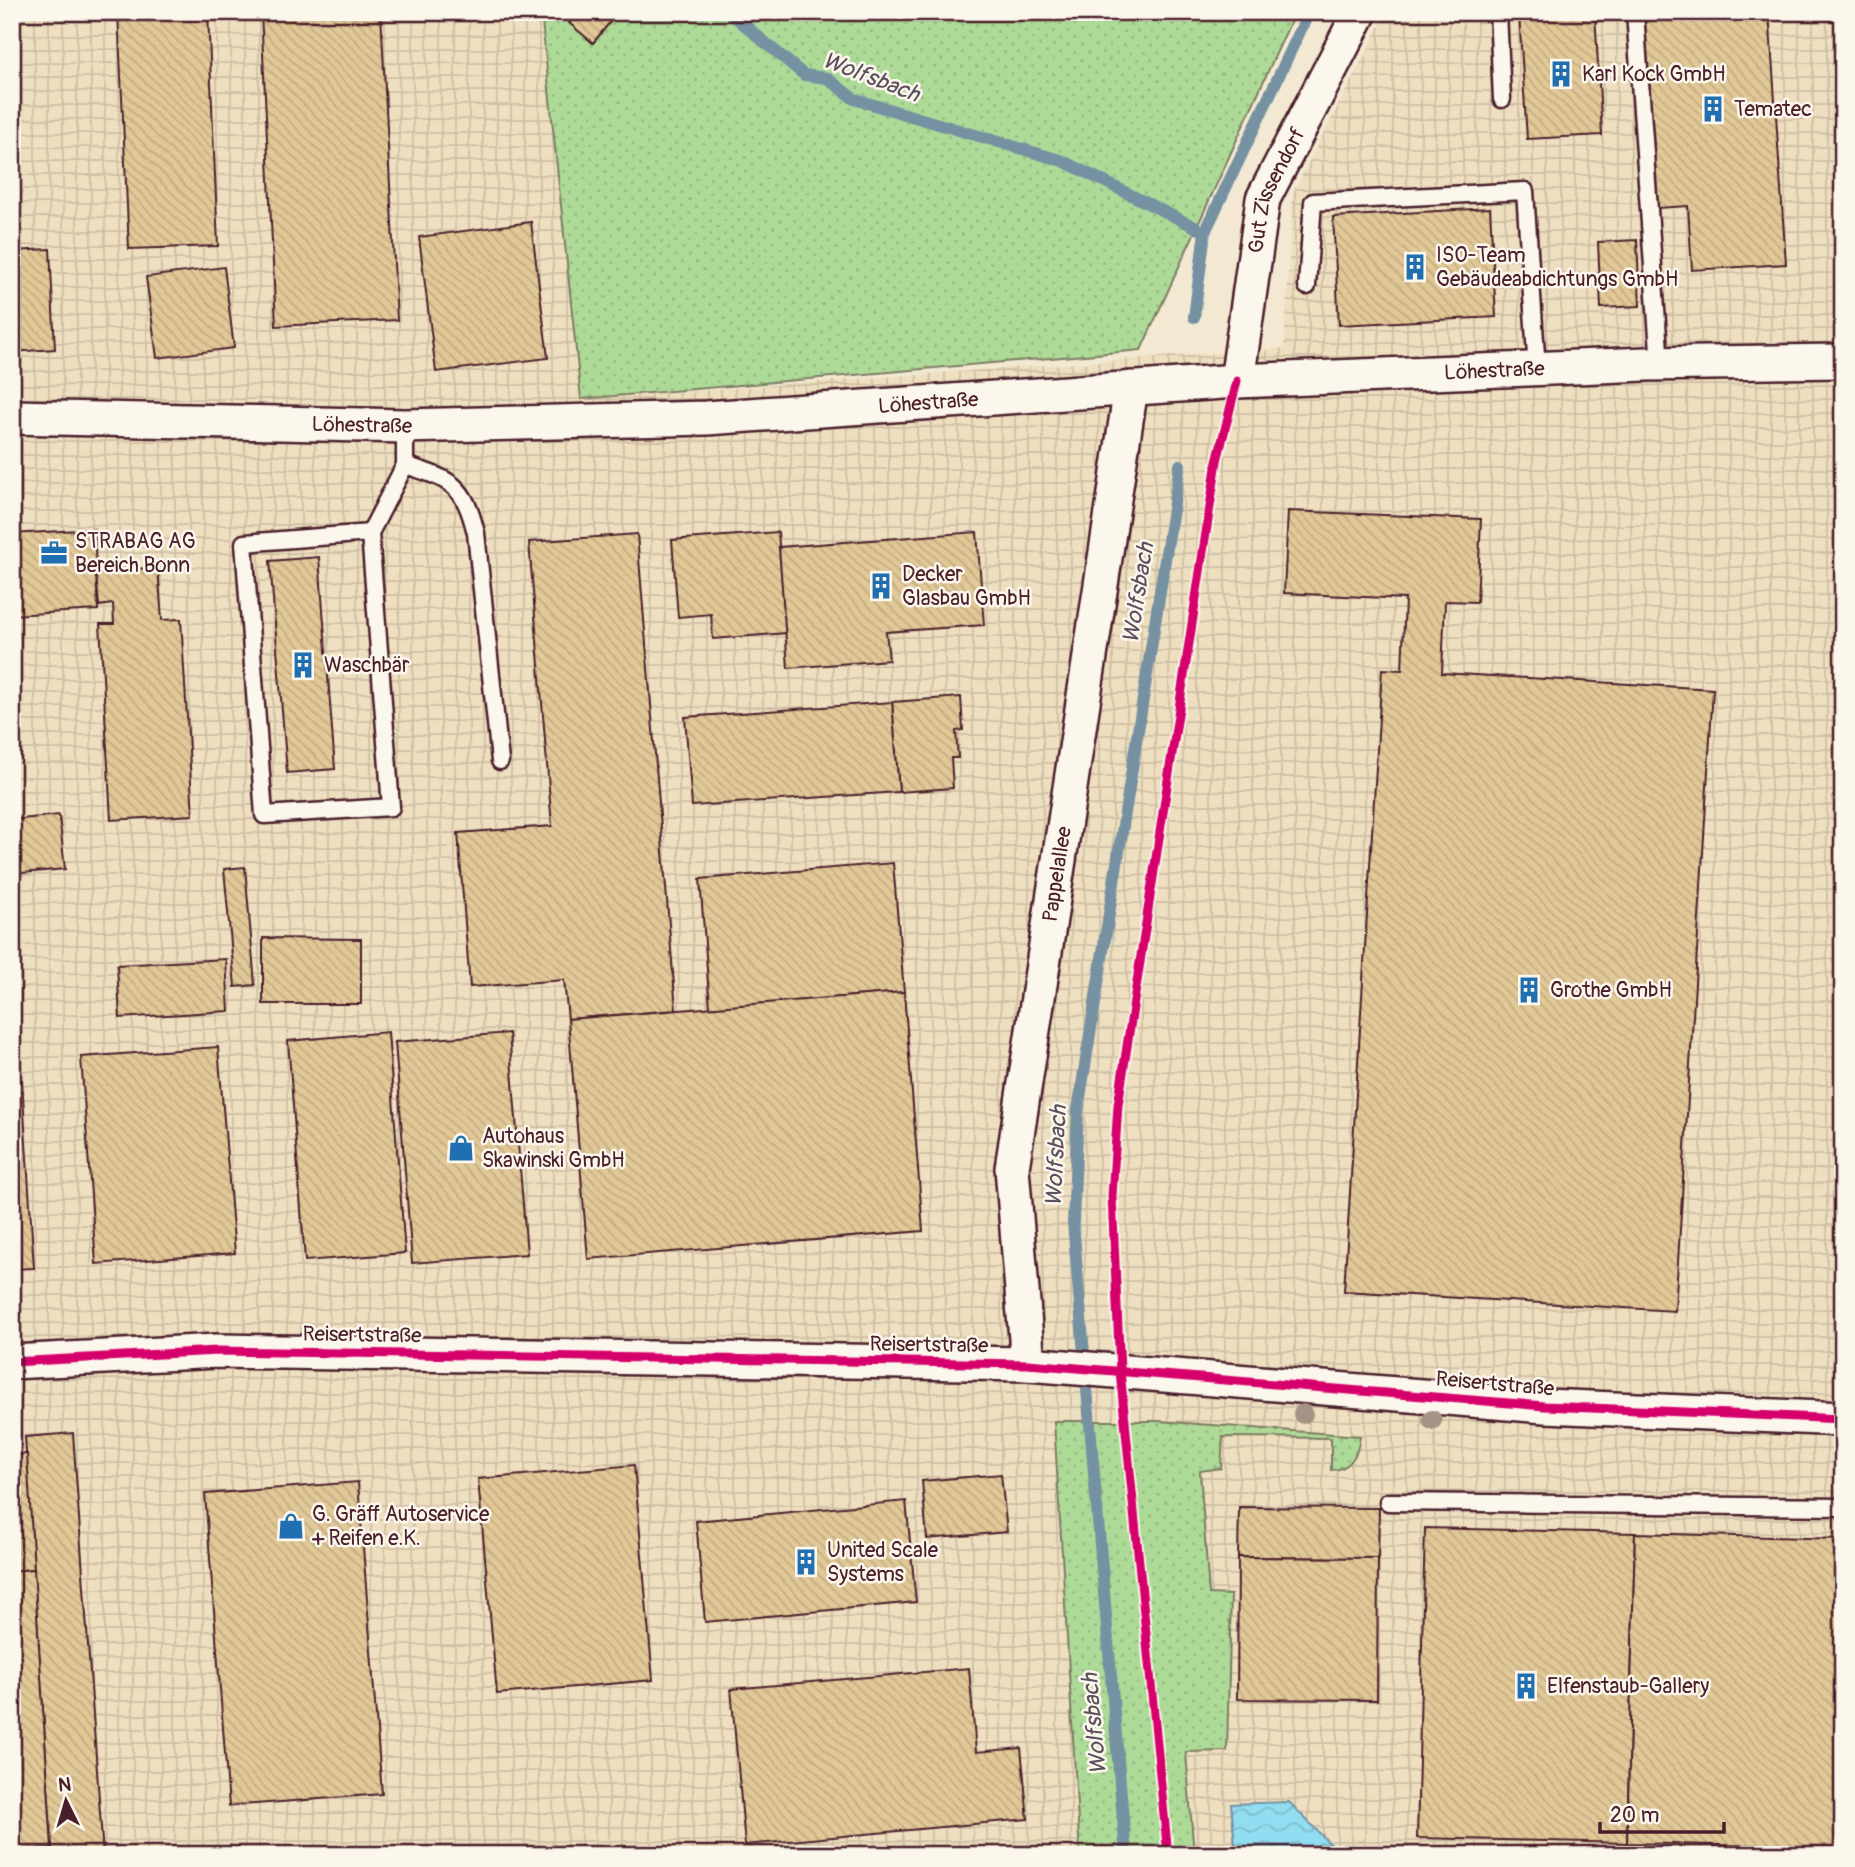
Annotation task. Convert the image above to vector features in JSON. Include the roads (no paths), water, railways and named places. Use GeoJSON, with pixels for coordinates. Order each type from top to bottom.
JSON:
{"type":"FeatureCollection","features":[{"type":"Feature","properties":{"kind":"street","name":"Gut Zissendorf"},"geometry":{"type":"LineString","coordinates":[[1237,382],[1262,198],[1360,12]]}},
{"type":"Feature","properties":{"kind":"street","name":"Löhestraße"},"geometry":{"type":"LineString","coordinates":[[12,417],[405,426],[706,418],[1237,382],[1660,365],[1843,361]]}},
{"type":"Feature","properties":{"kind":"street","name":"Pappelallee"},"geometry":{"type":"LineString","coordinates":[[1028,1364],[1012,1168],[1131,388]]}},
{"type":"Feature","properties":{"kind":"street","name":"Reisertstraße"},"geometry":{"type":"LineString","coordinates":[[12,1362],[217,1351],[1028,1364],[1545,1406],[1843,1419]]}},
{"type":"Feature","properties":{"kind":"lane"},"geometry":{"type":"LineString","coordinates":[[1498,12],[1502,99]]}},
{"type":"Feature","properties":{"kind":"lane"},"geometry":{"type":"LineString","coordinates":[[1635,12],[1660,365]]}},
{"type":"Feature","properties":{"kind":"lane"},"geometry":{"type":"LineString","coordinates":[[1307,286],[1313,202],[1525,191],[1537,370]]}},
{"type":"Feature","properties":{"kind":"lane"},"geometry":{"type":"LineString","coordinates":[[370,533],[244,543],[264,816],[391,807],[370,533],[405,465],[405,426]]}},
{"type":"Feature","properties":{"kind":"lane"},"geometry":{"type":"LineString","coordinates":[[405,465],[442,477],[469,501],[476,533],[500,761]]}},
{"type":"Feature","properties":{"kind":"lane"},"geometry":{"type":"LineString","coordinates":[[1388,1502],[1843,1507]]}},
{"type":"Feature","properties":{"kind":"water"},"geometry":{"type":"Polygon","coordinates":[[[1289,1802],[1341,1855],[1236,1855],[1231,1804],[1289,1802]]]}},
{"type":"Feature","properties":{"kind":"waterway","name":"Wolfsbach"},"geometry":{"type":"LineString","coordinates":[[729,12],[804,75],[827,78],[854,99],[1063,161],[1205,232],[1194,317]]}},
{"type":"Feature","properties":{"kind":"waterway"},"geometry":{"type":"LineString","coordinates":[[1205,232],[1309,12]]}},
{"type":"Feature","properties":{"kind":"waterway","name":"Wolfsbach"},"geometry":{"type":"LineString","coordinates":[[1126,1855],[1073,1222],[1078,1110],[1180,465]]}},
{"type":"Feature","properties":{"kind":"place","name":"Karl Kock GmbH"},"geometry":{"type":"Point","coordinates":[1561,74]}},
{"type":"Feature","properties":{"kind":"place","name":"Tematec"},"geometry":{"type":"Point","coordinates":[1713,109]}},
{"type":"Feature","properties":{"kind":"place","name":"ISO-Team Gebäudeabdichtungs GmbH"},"geometry":{"type":"Point","coordinates":[1415,267]}},
{"type":"Feature","properties":{"kind":"place","name":"STRABAG AG Bereich Bonn"},"geometry":{"type":"Point","coordinates":[54,553]}},
{"type":"Feature","properties":{"kind":"place","name":"Decker Glasbau GmbH"},"geometry":{"type":"Point","coordinates":[881,586]}},
{"type":"Feature","properties":{"kind":"place","name":"Waschbär"},"geometry":{"type":"Point","coordinates":[303,665]}},
{"type":"Feature","properties":{"kind":"place","name":"Grothe GmbH"},"geometry":{"type":"Point","coordinates":[1529,990]}},
{"type":"Feature","properties":{"kind":"place","name":"Autohaus Skawinski GmbH"},"geometry":{"type":"Point","coordinates":[461,1148]}},
{"type":"Feature","properties":{"kind":"place","name":"G. Gräff Autoservice + Reifen e.K."},"geometry":{"type":"Point","coordinates":[291,1526]}},
{"type":"Feature","properties":{"kind":"place","name":"United Scale Systems"},"geometry":{"type":"Point","coordinates":[806,1562]}},
{"type":"Feature","properties":{"kind":"place","name":"Elfenstaub-Gallery"},"geometry":{"type":"Point","coordinates":[1526,1686]}}]}
